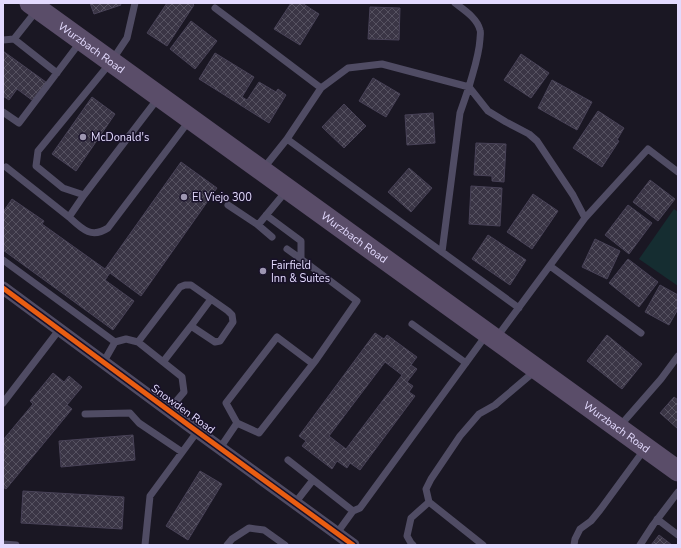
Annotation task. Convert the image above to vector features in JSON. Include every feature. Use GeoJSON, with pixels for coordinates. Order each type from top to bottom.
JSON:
{"type":"FeatureCollection","features":[{"type":"Feature","properties":{"kind":"main road","name":"Wurzbach Road"},"geometry":{"type":"LineString","coordinates":[[32,5],[678,471]]}},
{"type":"Feature","properties":{"kind":"street","name":"Snowden Road"},"geometry":{"type":"LineString","coordinates":[[3,288],[168,411],[353,545]]}},
{"type":"Feature","properties":{"kind":"lane"},"geometry":{"type":"LineString","coordinates":[[84,195],[63,188],[36,166],[38,151],[111,62],[127,38],[135,3]]}},
{"type":"Feature","properties":{"kind":"lane"},"geometry":{"type":"LineString","coordinates":[[442,252],[460,113],[476,64],[480,44],[480,30],[476,21],[455,3]]}},
{"type":"Feature","properties":{"kind":"lane"},"geometry":{"type":"LineString","coordinates":[[14,40],[32,5]]}},
{"type":"Feature","properties":{"kind":"lane"},"geometry":{"type":"LineString","coordinates":[[215,8],[321,88]]}},
{"type":"Feature","properties":{"kind":"lane"},"geometry":{"type":"LineString","coordinates":[[3,40],[14,40],[57,73]]}},
{"type":"Feature","properties":{"kind":"lane"},"geometry":{"type":"LineString","coordinates":[[3,112],[19,123],[82,41]]}},
{"type":"Feature","properties":{"kind":"lane"},"geometry":{"type":"LineString","coordinates":[[262,171],[287,139],[321,88],[348,68],[382,64],[469,87],[488,111],[530,134],[537,141],[573,195],[585,218]]}},
{"type":"Feature","properties":{"kind":"lane"},"geometry":{"type":"LineString","coordinates":[[69,216],[159,96]]}},
{"type":"Feature","properties":{"kind":"lane"},"geometry":{"type":"LineString","coordinates":[[4,168],[69,216],[89,233],[101,232],[108,228],[190,119]]}},
{"type":"Feature","properties":{"kind":"lane"},"geometry":{"type":"LineString","coordinates":[[287,139],[519,308]]}},
{"type":"Feature","properties":{"kind":"lane"},"geometry":{"type":"LineString","coordinates":[[337,533],[353,511],[360,508],[466,363],[519,308],[585,218],[648,149],[678,172]]}},
{"type":"Feature","properties":{"kind":"lane"},"geometry":{"type":"LineString","coordinates":[[258,225],[287,189]]}},
{"type":"Feature","properties":{"kind":"lane"},"geometry":{"type":"LineString","coordinates":[[228,205],[258,225],[272,237]]}},
{"type":"Feature","properties":{"kind":"lane"},"geometry":{"type":"LineString","coordinates":[[266,215],[301,241],[301,259]]}},
{"type":"Feature","properties":{"kind":"lane"},"geometry":{"type":"LineString","coordinates":[[287,248],[357,301],[313,364],[259,432],[237,423],[226,403],[278,337],[313,364]]}},
{"type":"Feature","properties":{"kind":"lane"},"geometry":{"type":"LineString","coordinates":[[3,260],[115,342]]}},
{"type":"Feature","properties":{"kind":"lane"},"geometry":{"type":"LineString","coordinates":[[550,266],[641,333]]}},
{"type":"Feature","properties":{"kind":"lane"},"geometry":{"type":"LineString","coordinates":[[138,342],[180,287],[185,285],[191,285],[232,315],[233,322],[220,341],[215,342],[191,326]]}},
{"type":"Feature","properties":{"kind":"lane"},"geometry":{"type":"LineString","coordinates":[[163,362],[211,299]]}},
{"type":"Feature","properties":{"kind":"lane"},"geometry":{"type":"LineString","coordinates":[[412,324],[466,363]]}},
{"type":"Feature","properties":{"kind":"lane"},"geometry":{"type":"LineString","coordinates":[[3,403],[59,330]]}},
{"type":"Feature","properties":{"kind":"lane"},"geometry":{"type":"LineString","coordinates":[[103,363],[115,342],[126,339],[138,342],[182,377],[184,392],[168,411]]}},
{"type":"Feature","properties":{"kind":"lane"},"geometry":{"type":"LineString","coordinates":[[618,429],[661,379],[678,356]]}},
{"type":"Feature","properties":{"kind":"lane"},"geometry":{"type":"LineString","coordinates":[[483,545],[429,502],[426,489],[460,436],[479,414],[495,405],[537,370]]}},
{"type":"Feature","properties":{"kind":"lane"},"geometry":{"type":"LineString","coordinates":[[85,414],[130,413],[139,423],[182,452]]}},
{"type":"Feature","properties":{"kind":"lane"},"geometry":{"type":"LineString","coordinates":[[220,448],[237,423]]}},
{"type":"Feature","properties":{"kind":"lane"},"geometry":{"type":"LineString","coordinates":[[145,545],[150,496],[197,432]]}},
{"type":"Feature","properties":{"kind":"lane"},"geometry":{"type":"LineString","coordinates":[[574,545],[580,529],[600,510],[646,448]]}},
{"type":"Feature","properties":{"kind":"lane"},"geometry":{"type":"LineString","coordinates":[[288,460],[353,511]]}},
{"type":"Feature","properties":{"kind":"lane"},"geometry":{"type":"LineString","coordinates":[[295,503],[313,480]]}},
{"type":"Feature","properties":{"kind":"lane"},"geometry":{"type":"LineString","coordinates":[[640,545],[657,519],[678,492]]}},
{"type":"Feature","properties":{"kind":"lane"},"geometry":{"type":"LineString","coordinates":[[413,545],[408,536],[411,518],[429,502]]}},
{"type":"Feature","properties":{"kind":"lane"},"geometry":{"type":"LineString","coordinates":[[657,519],[678,535]]}},
{"type":"Feature","properties":{"kind":"lane"},"geometry":{"type":"LineString","coordinates":[[227,545],[232,539],[249,528],[264,530],[285,545]]}},
{"type":"Feature","properties":{"kind":"lane"},"geometry":{"type":"LineString","coordinates":[[3,544],[16,545]]}},
{"type":"Feature","properties":{"kind":"green space"},"geometry":{"type":"Polygon","coordinates":[[[674,209],[678,212],[678,286],[639,259],[674,209]]]}},
{"type":"Feature","properties":{"kind":"building"},"geometry":{"type":"Polygon","coordinates":[[[90,3],[120,3],[121,5],[94,14],[90,3]]]}},
{"type":"Feature","properties":{"kind":"building"},"geometry":{"type":"Polygon","coordinates":[[[167,3],[192,3],[194,5],[167,46],[147,33],[167,3]]]}},
{"type":"Feature","properties":{"kind":"building"},"geometry":{"type":"Polygon","coordinates":[[[291,3],[302,3],[319,14],[300,45],[274,29],[291,3]]]}},
{"type":"Feature","properties":{"kind":"building"},"geometry":{"type":"Polygon","coordinates":[[[370,7],[400,8],[399,40],[368,39],[370,7]]]}},
{"type":"Feature","properties":{"kind":"building"},"geometry":{"type":"Polygon","coordinates":[[[191,21],[217,41],[195,69],[170,49],[191,21]]]}},
{"type":"Feature","properties":{"kind":"building"},"geometry":{"type":"Polygon","coordinates":[[[3,51],[50,85],[36,103],[17,89],[9,100],[3,96],[3,51]]]}},
{"type":"Feature","properties":{"kind":"building"},"geometry":{"type":"Polygon","coordinates":[[[215,53],[254,77],[242,97],[247,100],[259,82],[276,92],[278,89],[286,95],[269,123],[199,79],[215,53]]]}},
{"type":"Feature","properties":{"kind":"building"},"geometry":{"type":"Polygon","coordinates":[[[521,54],[549,73],[531,98],[504,80],[521,54]]]}},
{"type":"Feature","properties":{"kind":"building"},"geometry":{"type":"Polygon","coordinates":[[[373,78],[400,94],[386,117],[359,101],[373,78]]]}},
{"type":"Feature","properties":{"kind":"building"},"geometry":{"type":"Polygon","coordinates":[[[552,80],[592,102],[577,130],[538,108],[552,80]]]}},
{"type":"Feature","properties":{"kind":"building"},"geometry":{"type":"Polygon","coordinates":[[[92,97],[115,114],[76,171],[52,154],[92,97]]]}},
{"type":"Feature","properties":{"kind":"building"},"geometry":{"type":"Polygon","coordinates":[[[344,104],[366,126],[344,148],[322,127],[344,104]]]}},
{"type":"Feature","properties":{"kind":"building"},"geometry":{"type":"Polygon","coordinates":[[[598,111],[624,128],[617,140],[619,141],[602,167],[573,148],[598,111]]]}},
{"type":"Feature","properties":{"kind":"building"},"geometry":{"type":"Polygon","coordinates":[[[433,113],[435,143],[407,145],[405,115],[433,113]]]}},
{"type":"Feature","properties":{"kind":"building"},"geometry":{"type":"Polygon","coordinates":[[[476,143],[506,144],[504,182],[492,181],[492,176],[474,175],[476,143]]]}},
{"type":"Feature","properties":{"kind":"building"},"geometry":{"type":"Polygon","coordinates":[[[181,162],[217,188],[141,296],[110,273],[105,280],[134,301],[113,330],[3,250],[3,212],[12,199],[44,221],[42,224],[105,269],[181,162]]]}},
{"type":"Feature","properties":{"kind":"building"},"geometry":{"type":"Polygon","coordinates":[[[409,168],[432,188],[411,212],[388,192],[409,168]]]}},
{"type":"Feature","properties":{"kind":"building"},"geometry":{"type":"Polygon","coordinates":[[[650,180],[675,199],[658,221],[633,202],[650,180]]]}},
{"type":"Feature","properties":{"kind":"building"},"geometry":{"type":"Polygon","coordinates":[[[471,186],[502,188],[500,226],[469,224],[471,186]]]}},
{"type":"Feature","properties":{"kind":"building"},"geometry":{"type":"Polygon","coordinates":[[[533,194],[558,211],[532,249],[507,232],[533,194]]]}},
{"type":"Feature","properties":{"kind":"building"},"geometry":{"type":"Polygon","coordinates":[[[628,205],[652,223],[629,254],[605,235],[628,205]]]}},
{"type":"Feature","properties":{"kind":"building"},"geometry":{"type":"Polygon","coordinates":[[[488,235],[526,260],[510,285],[472,259],[488,235]]]}},
{"type":"Feature","properties":{"kind":"building"},"geometry":{"type":"Polygon","coordinates":[[[595,239],[620,251],[607,279],[582,267],[595,239]]]}},
{"type":"Feature","properties":{"kind":"building"},"geometry":{"type":"Polygon","coordinates":[[[628,259],[658,282],[639,307],[609,283],[628,259]]]}},
{"type":"Feature","properties":{"kind":"building"},"geometry":{"type":"Polygon","coordinates":[[[660,285],[678,295],[678,309],[669,325],[645,312],[660,285]]]}},
{"type":"Feature","properties":{"kind":"building"},"geometry":{"type":"Polygon","coordinates":[[[375,333],[384,339],[387,335],[417,357],[411,365],[417,369],[407,382],[413,386],[409,392],[415,396],[360,470],[350,463],[347,468],[337,461],[332,469],[302,446],[306,441],[299,436],[375,333]],[[385,362],[329,436],[346,449],[402,375],[385,362]]]}},
{"type":"Feature","properties":{"kind":"building"},"geometry":{"type":"Polygon","coordinates":[[[607,335],[642,364],[622,389],[587,361],[607,335]]]}},
{"type":"Feature","properties":{"kind":"building"},"geometry":{"type":"Polygon","coordinates":[[[53,373],[64,382],[69,376],[82,387],[67,405],[72,409],[6,489],[3,487],[3,440],[33,404],[30,401],[53,373]]]}},
{"type":"Feature","properties":{"kind":"building"},"geometry":{"type":"Polygon","coordinates":[[[674,397],[678,400],[678,429],[660,413],[674,397]]]}},
{"type":"Feature","properties":{"kind":"building"},"geometry":{"type":"Polygon","coordinates":[[[133,435],[135,460],[61,467],[59,441],[133,435]]]}},
{"type":"Feature","properties":{"kind":"building"},"geometry":{"type":"Polygon","coordinates":[[[200,471],[222,484],[188,540],[166,526],[200,471]]]}},
{"type":"Feature","properties":{"kind":"building"},"geometry":{"type":"Polygon","coordinates":[[[23,491],[124,497],[122,529],[21,523],[23,491]]]}},
{"type":"Feature","properties":{"kind":"building"},"geometry":{"type":"Polygon","coordinates":[[[659,535],[672,545],[651,545],[659,535]]]}},
{"type":"Feature","properties":{"kind":"cycle path"},"geometry":{"type":"LineString","coordinates":[[3,288],[353,545]]}},
{"type":"Feature","properties":{"kind":"place","name":"McDonald's"},"geometry":{"type":"Point","coordinates":[83,137]}},
{"type":"Feature","properties":{"kind":"place","name":"El Viejo 300"},"geometry":{"type":"Point","coordinates":[184,197]}},
{"type":"Feature","properties":{"kind":"place","name":"Fairfield Inn & Suites"},"geometry":{"type":"Point","coordinates":[263,271]}}]}
